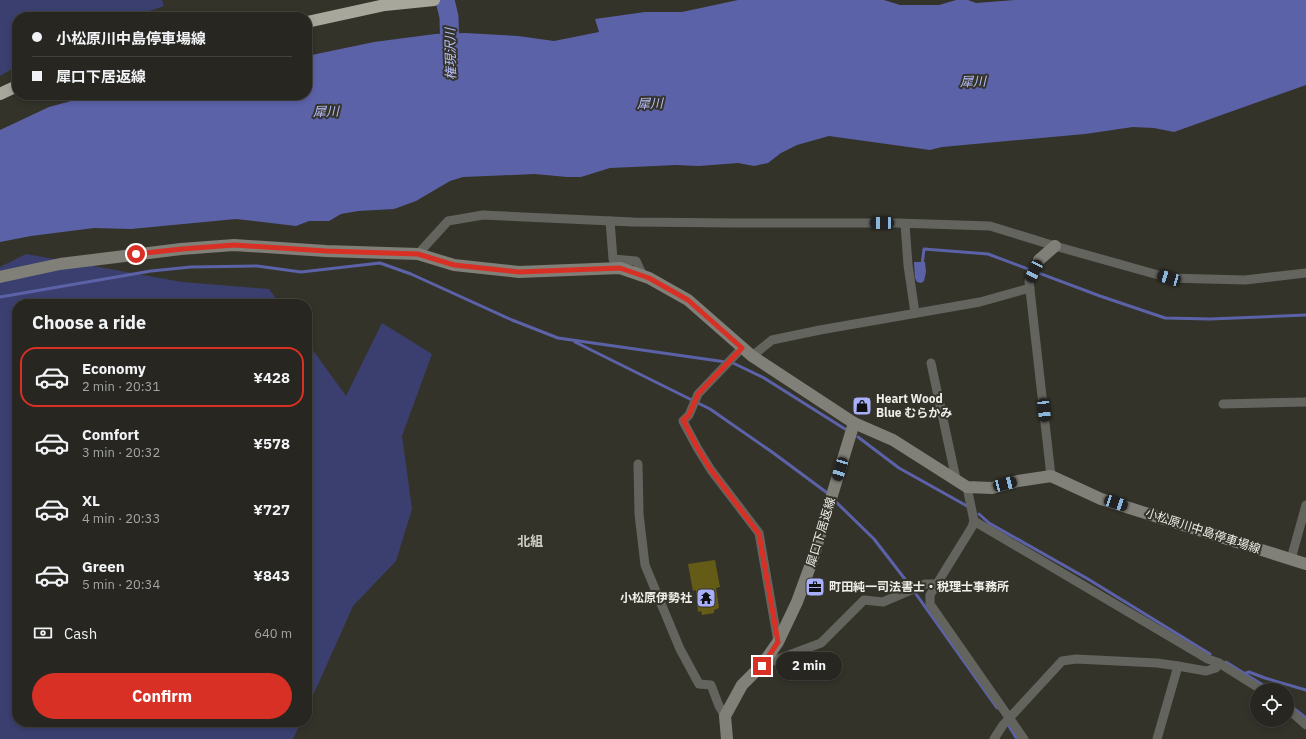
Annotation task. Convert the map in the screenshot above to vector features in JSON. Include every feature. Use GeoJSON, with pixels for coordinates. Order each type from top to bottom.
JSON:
{"type":"FeatureCollection","features":[{"type":"Feature","properties":{"kind":"highway"},"geometry":{"type":"LineString","coordinates":[[312,21],[385,3],[434,0]]}},
{"type":"Feature","properties":{"kind":"highway"},"geometry":{"type":"LineString","coordinates":[[0,94],[12,88]]}},
{"type":"Feature","properties":{"kind":"main road"},"geometry":{"type":"LineString","coordinates":[[0,277],[60,264],[182,249],[234,245],[326,251],[418,254],[454,265],[519,272],[620,268],[649,278],[688,300],[752,356],[854,423],[893,440],[967,487],[992,488],[1018,481],[1051,476]]}},
{"type":"Feature","properties":{"kind":"main road"},"geometry":{"type":"LineString","coordinates":[[1039,260],[1055,246]]}},
{"type":"Feature","properties":{"kind":"main road","name":"犀口下居返線"},"geometry":{"type":"LineString","coordinates":[[725,716],[742,685],[762,666],[778,642],[797,602],[812,561],[854,423]]}},
{"type":"Feature","properties":{"kind":"main road","name":"小松原川中島停車場線"},"geometry":{"type":"LineString","coordinates":[[1051,476],[1101,498],[1306,564]]}},
{"type":"Feature","properties":{"kind":"main road"},"geometry":{"type":"LineString","coordinates":[[725,716],[727,739]]}},
{"type":"Feature","properties":{"kind":"street"},"geometry":{"type":"LineString","coordinates":[[418,254],[448,221],[483,215],[610,221],[905,224],[990,226],[1169,278],[1245,280],[1306,274]]}},
{"type":"Feature","properties":{"kind":"street"},"geometry":{"type":"LineString","coordinates":[[610,221],[614,260],[636,261],[643,276]]}},
{"type":"Feature","properties":{"kind":"street"},"geometry":{"type":"LineString","coordinates":[[905,224],[908,265],[915,313]]}},
{"type":"Feature","properties":{"kind":"street"},"geometry":{"type":"LineString","coordinates":[[1039,260],[1029,285],[1051,476]]}},
{"type":"Feature","properties":{"kind":"street"},"geometry":{"type":"LineString","coordinates":[[752,356],[772,340],[820,330],[980,302],[1029,285]]}},
{"type":"Feature","properties":{"kind":"street"},"geometry":{"type":"LineString","coordinates":[[742,348],[698,394],[689,415],[683,420],[694,442],[720,484],[759,534],[778,642]]}},
{"type":"Feature","properties":{"kind":"street"},"geometry":{"type":"LineString","coordinates":[[931,363],[956,479]]}},
{"type":"Feature","properties":{"kind":"street"},"geometry":{"type":"LineString","coordinates":[[1223,404],[1306,402]]}},
{"type":"Feature","properties":{"kind":"street"},"geometry":{"type":"LineString","coordinates":[[638,464],[639,514],[645,565],[680,649],[699,684],[711,685],[719,706],[725,716]]}},
{"type":"Feature","properties":{"kind":"street"},"geometry":{"type":"LineString","coordinates":[[967,487],[974,521],[972,527],[930,595],[930,604],[1011,718],[1024,739]]}},
{"type":"Feature","properties":{"kind":"street"},"geometry":{"type":"LineString","coordinates":[[1291,559],[1306,505]]}},
{"type":"Feature","properties":{"kind":"street"},"geometry":{"type":"LineString","coordinates":[[974,521],[1251,683]]}},
{"type":"Feature","properties":{"kind":"street"},"geometry":{"type":"LineString","coordinates":[[762,666],[821,643],[864,600],[883,602],[925,584],[936,584]]}},
{"type":"Feature","properties":{"kind":"street"},"geometry":{"type":"LineString","coordinates":[[994,739],[1003,725],[1062,661],[1076,659],[1157,663],[1206,671],[1216,668],[1219,663]]}},
{"type":"Feature","properties":{"kind":"street"},"geometry":{"type":"LineString","coordinates":[[1157,739],[1178,666]]}},
{"type":"Feature","properties":{"kind":"street"},"geometry":{"type":"LineString","coordinates":[[1294,714],[1306,725]]}},
{"type":"Feature","properties":{"kind":"shaded area"},"geometry":{"type":"Polygon","coordinates":[[[0,0],[162,0],[164,6],[147,12],[12,12],[12,69],[0,76],[0,0]]]}},
{"type":"Feature","properties":{"kind":"shaded area"},"geometry":{"type":"Polygon","coordinates":[[[26,254],[182,282],[269,289],[276,299],[12,299],[12,727],[299,727],[293,739],[0,739],[0,267],[26,254]]]}},
{"type":"Feature","properties":{"kind":"shaded area"},"geometry":{"type":"Polygon","coordinates":[[[382,323],[432,354],[402,436],[412,509],[396,561],[353,606],[312,698],[312,349],[346,396],[382,323]]]}},
{"type":"Feature","properties":{"kind":"water","name":"犀川"},"geometry":{"type":"Polygon","coordinates":[[[738,0],[884,0],[900,5],[939,5],[956,0],[968,0],[976,3],[1015,0],[1306,0],[1306,85],[1174,132],[1154,128],[1133,127],[1085,134],[942,147],[930,150],[829,136],[797,145],[781,153],[768,163],[754,166],[738,163],[699,166],[676,165],[610,168],[581,177],[535,174],[463,177],[450,181],[416,201],[394,209],[358,211],[341,214],[329,221],[309,221],[296,226],[236,219],[131,229],[94,228],[31,236],[0,242],[0,130],[49,107],[75,100],[312,100],[312,55],[374,42],[435,34],[465,33],[518,36],[554,41],[599,32],[595,19],[645,12],[682,12],[738,0]]]}},
{"type":"Feature","properties":{"kind":"water"},"geometry":{"type":"Polygon","coordinates":[[[914,262],[925,262],[926,272],[924,281],[921,283],[917,282],[915,278],[914,262]]]}},
{"type":"Feature","properties":{"kind":"building"},"geometry":{"type":"Polygon","coordinates":[[[715,560],[720,587],[716,588],[719,608],[714,610],[714,613],[702,615],[701,611],[698,612],[696,590],[693,591],[688,564],[715,560]]]}},
{"type":"Feature","properties":{"kind":"waterway","name":"権現沢川"},"geometry":{"type":"LineString","coordinates":[[445,0],[449,17],[450,58]]}},
{"type":"Feature","properties":{"kind":"waterway"},"geometry":{"type":"LineString","coordinates":[[922,265],[924,249],[988,254],[1100,296],[1165,318],[1210,319],[1306,315]]}},
{"type":"Feature","properties":{"kind":"waterway"},"geometry":{"type":"LineString","coordinates":[[0,297],[151,271],[191,267],[257,266],[301,272],[380,263],[411,274],[512,320],[558,338],[726,362]]}},
{"type":"Feature","properties":{"kind":"waterway"},"geometry":{"type":"LineString","coordinates":[[575,342],[710,409],[826,492]]}},
{"type":"Feature","properties":{"kind":"waterway"},"geometry":{"type":"LineString","coordinates":[[733,363],[764,378],[845,429]]}},
{"type":"Feature","properties":{"kind":"waterway"},"geometry":{"type":"LineString","coordinates":[[858,437],[899,468],[967,506]]}},
{"type":"Feature","properties":{"kind":"waterway"},"geometry":{"type":"LineString","coordinates":[[836,502],[874,539],[911,587],[997,708]]}},
{"type":"Feature","properties":{"kind":"waterway"},"geometry":{"type":"LineString","coordinates":[[979,514],[989,523],[1088,579],[1210,654]]}},
{"type":"Feature","properties":{"kind":"waterway"},"geometry":{"type":"LineString","coordinates":[[1226,662],[1260,683]]}},
{"type":"Feature","properties":{"kind":"waterway"},"geometry":{"type":"LineString","coordinates":[[1246,673],[1249,672],[1306,690]]}},
{"type":"Feature","properties":{"kind":"waterway"},"geometry":{"type":"LineString","coordinates":[[1294,709],[1306,718]]}},
{"type":"Feature","properties":{"kind":"waterway"},"geometry":{"type":"LineString","coordinates":[[1007,723],[1017,739]]}},
{"type":"Feature","properties":{"kind":"place","name":"Heart Wood Blue むらかみ"},"geometry":{"type":"Point","coordinates":[862,406]}},
{"type":"Feature","properties":{"kind":"place","name":"町田純一司法書士・税理士事務所"},"geometry":{"type":"Point","coordinates":[815,587]}},
{"type":"Feature","properties":{"kind":"place","name":"小松原伊勢社"},"geometry":{"type":"Point","coordinates":[706,598]}},
{"type":"Feature","properties":{"kind":"district","name":"北組"},"geometry":{"type":"Point","coordinates":[530,541]}},
{"type":"Feature","properties":{"kind":"route"},"geometry":{"type":"LineString","coordinates":[[136,254],[234,245],[326,251],[418,254],[454,265],[519,272],[620,268],[649,278],[688,300],[742,348],[698,394],[689,415],[683,420],[698,449],[720,484],[759,534],[762,544],[763,559],[778,642],[762,666]]}}]}
